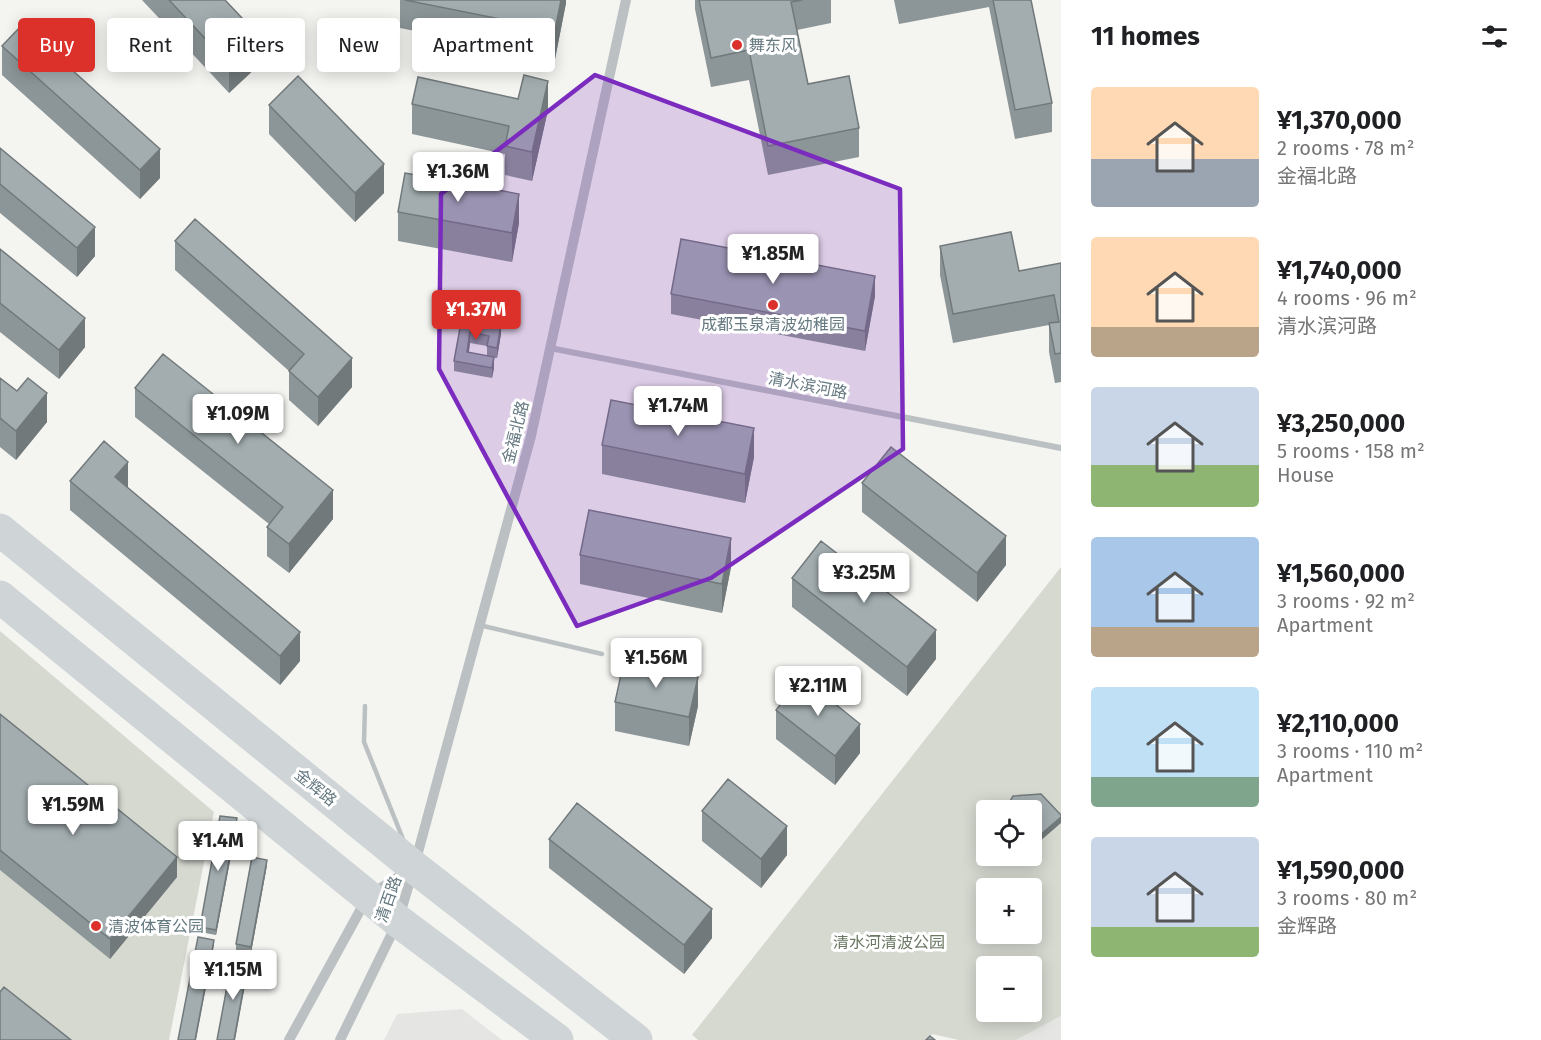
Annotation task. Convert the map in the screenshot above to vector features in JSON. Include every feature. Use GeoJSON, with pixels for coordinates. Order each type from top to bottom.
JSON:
{"type":"FeatureCollection","features":[{"type":"Feature","properties":{"kind":"main road","name":"金辉路"},"geometry":{"type":"LineString","coordinates":[[0,530],[410,856],[636,1040]]}},
{"type":"Feature","properties":{"kind":"main road"},"geometry":{"type":"LineString","coordinates":[[0,597],[398,921],[557,1040]]}},
{"type":"Feature","properties":{"kind":"street","name":"金福北路"},"geometry":{"type":"LineString","coordinates":[[410,856],[479,625],[531,436],[626,0]]}},
{"type":"Feature","properties":{"kind":"street","name":"清水滨河路"},"geometry":{"type":"LineString","coordinates":[[550,348],[1061,448]]}},
{"type":"Feature","properties":{"kind":"street","name":"清百路"},"geometry":{"type":"LineString","coordinates":[[289,1040],[368,896],[410,856]]}},
{"type":"Feature","properties":{"kind":"street","name":"清百路"},"geometry":{"type":"LineString","coordinates":[[340,1040],[398,921],[410,856]]}},
{"type":"Feature","properties":{"kind":"lane"},"geometry":{"type":"LineString","coordinates":[[479,625],[602,654]]}},
{"type":"Feature","properties":{"kind":"lane"},"geometry":{"type":"LineString","coordinates":[[365,706],[364,742],[410,856]]}},
{"type":"Feature","properties":{"kind":"highlighted area"},"geometry":{"type":"Polygon","coordinates":[[[595,75],[900,189],[903,449],[711,578],[577,626],[439,369],[441,194],[595,75]]]}},
{"type":"Feature","properties":{"kind":"shaded area"},"geometry":{"type":"Polygon","coordinates":[[[462,1009],[502,1040],[384,1040],[397,1014],[462,1009]]]}},
{"type":"Feature","properties":{"kind":"shaded area"},"geometry":{"type":"Polygon","coordinates":[[[1061,1016],[1061,1040],[1016,1040],[1061,1016]]]}},
{"type":"Feature","properties":{"kind":"green space","name":"清水河清波公园"},"geometry":{"type":"Polygon","coordinates":[[[1061,567],[1061,1016],[1016,1040],[959,1040],[932,1034],[927,1040],[698,1040],[692,1035],[1061,567]]]}},
{"type":"Feature","properties":{"kind":"green space","name":"清波体育公园"},"geometry":{"type":"Polygon","coordinates":[[[0,631],[214,812],[169,1040],[0,1040],[0,631]]]}},
{"type":"Feature","properties":{"kind":"building"},"geometry":{"type":"Polygon","coordinates":[[[169,0],[225,0],[242,18],[205,18],[205,38],[193,26],[193,18],[186,18],[169,0]]]}},
{"type":"Feature","properties":{"kind":"building"},"geometry":{"type":"Polygon","coordinates":[[[405,0],[561,0],[555,30],[555,18],[495,18],[405,0]]]}},
{"type":"Feature","properties":{"kind":"building"},"geometry":{"type":"Polygon","coordinates":[[[699,0],[802,0],[791,2],[808,84],[849,76],[859,128],[768,146],[749,50],[711,58],[699,0]]]}},
{"type":"Feature","properties":{"kind":"building"},"geometry":{"type":"Polygon","coordinates":[[[993,0],[1031,0],[1052,103],[1015,110],[993,0]]]}},
{"type":"Feature","properties":{"kind":"building"},"geometry":{"type":"Polygon","coordinates":[[[18,29],[18,60],[2,46],[18,29]]]}},
{"type":"Feature","properties":{"kind":"building"},"geometry":{"type":"Polygon","coordinates":[[[31,72],[74,72],[160,149],[140,170],[31,72]]]}},
{"type":"Feature","properties":{"kind":"building"},"geometry":{"type":"Polygon","coordinates":[[[524,75],[548,81],[532,152],[505,146],[509,126],[412,104],[418,77],[518,99],[524,75]]]}},
{"type":"Feature","properties":{"kind":"building"},"geometry":{"type":"Polygon","coordinates":[[[298,76],[384,164],[355,193],[269,105],[298,76]]]}},
{"type":"Feature","properties":{"kind":"building"},"geometry":{"type":"Polygon","coordinates":[[[0,148],[95,227],[77,248],[0,184],[0,148]]]}},
{"type":"Feature","properties":{"kind":"building"},"geometry":{"type":"Polygon","coordinates":[[[405,173],[519,194],[512,233],[398,212],[405,173]]]}},
{"type":"Feature","properties":{"kind":"building"},"geometry":{"type":"Polygon","coordinates":[[[195,219],[352,358],[318,397],[289,371],[304,354],[175,241],[195,219]]]}},
{"type":"Feature","properties":{"kind":"building"},"geometry":{"type":"Polygon","coordinates":[[[1011,232],[1019,271],[1061,263],[1061,353],[1055,354],[1049,323],[1059,322],[1054,295],[953,314],[940,246],[1011,232]]]}},
{"type":"Feature","properties":{"kind":"building","name":"成都玉泉清波幼稚园"},"geometry":{"type":"Polygon","coordinates":[[[681,239],[875,276],[865,331],[671,294],[681,239]]]}},
{"type":"Feature","properties":{"kind":"building"},"geometry":{"type":"Polygon","coordinates":[[[0,249],[85,318],[59,350],[0,303],[0,249]]]}},
{"type":"Feature","properties":{"kind":"building"},"geometry":{"type":"Polygon","coordinates":[[[462,317],[501,324],[497,348],[487,346],[489,336],[470,332],[467,352],[494,357],[492,368],[454,361],[462,317]]]}},
{"type":"Feature","properties":{"kind":"building"},"geometry":{"type":"Polygon","coordinates":[[[163,354],[333,490],[289,544],[267,527],[283,507],[135,388],[163,354]]]}},
{"type":"Feature","properties":{"kind":"building"},"geometry":{"type":"Polygon","coordinates":[[[0,378],[17,391],[28,378],[47,393],[16,431],[0,418],[0,378]]]}},
{"type":"Feature","properties":{"kind":"building"},"geometry":{"type":"Polygon","coordinates":[[[611,400],[754,428],[745,474],[602,445],[611,400]]]}},
{"type":"Feature","properties":{"kind":"building"},"geometry":{"type":"Polygon","coordinates":[[[104,441],[128,462],[115,477],[300,632],[280,656],[70,481],[104,441]]]}},
{"type":"Feature","properties":{"kind":"building"},"geometry":{"type":"Polygon","coordinates":[[[891,447],[1006,536],[977,573],[862,483],[891,447]]]}},
{"type":"Feature","properties":{"kind":"building"},"geometry":{"type":"Polygon","coordinates":[[[589,510],[731,538],[722,584],[580,555],[589,510]]]}},
{"type":"Feature","properties":{"kind":"building"},"geometry":{"type":"Polygon","coordinates":[[[821,541],[936,630],[907,667],[792,578],[821,541]]]}},
{"type":"Feature","properties":{"kind":"building"},"geometry":{"type":"Polygon","coordinates":[[[624,661],[698,677],[689,717],[615,702],[624,661]]]}},
{"type":"Feature","properties":{"kind":"building"},"geometry":{"type":"Polygon","coordinates":[[[802,677],[860,724],[835,756],[776,710],[802,677]]]}},
{"type":"Feature","properties":{"kind":"building"},"geometry":{"type":"Polygon","coordinates":[[[0,714],[177,857],[110,939],[0,850],[0,714]]]}},
{"type":"Feature","properties":{"kind":"building"},"geometry":{"type":"Polygon","coordinates":[[[728,779],[787,826],[761,859],[702,811],[728,779]]]}},
{"type":"Feature","properties":{"kind":"building"},"geometry":{"type":"Polygon","coordinates":[[[1041,794],[1061,817],[1042,833],[1042,800],[1011,800],[1013,796],[1041,794]]]}},
{"type":"Feature","properties":{"kind":"building"},"geometry":{"type":"Polygon","coordinates":[[[577,803],[712,909],[684,945],[549,839],[577,803]]]}},
{"type":"Feature","properties":{"kind":"building"},"geometry":{"type":"Polygon","coordinates":[[[220,816],[237,818],[216,930],[200,927],[220,816]]]}},
{"type":"Feature","properties":{"kind":"building"},"geometry":{"type":"Polygon","coordinates":[[[252,857],[267,860],[251,947],[236,944],[252,857]]]}},
{"type":"Feature","properties":{"kind":"building"},"geometry":{"type":"Polygon","coordinates":[[[198,937],[214,940],[195,1040],[178,1040],[198,937]]]}},
{"type":"Feature","properties":{"kind":"building"},"geometry":{"type":"Polygon","coordinates":[[[232,960],[248,963],[234,1040],[217,1040],[232,960]]]}},
{"type":"Feature","properties":{"kind":"building"},"geometry":{"type":"Polygon","coordinates":[[[4,987],[71,1040],[0,1040],[0,992],[4,987]]]}},
{"type":"Feature","properties":{"kind":"place","name":"舞东风"},"geometry":{"type":"Point","coordinates":[737,45]}},
{"type":"Feature","properties":{"kind":"place","name":"成都玉泉清波幼稚园"},"geometry":{"type":"Point","coordinates":[773,305]}},
{"type":"Feature","properties":{"kind":"place","name":"清波体育公园"},"geometry":{"type":"Point","coordinates":[96,926]}}]}
